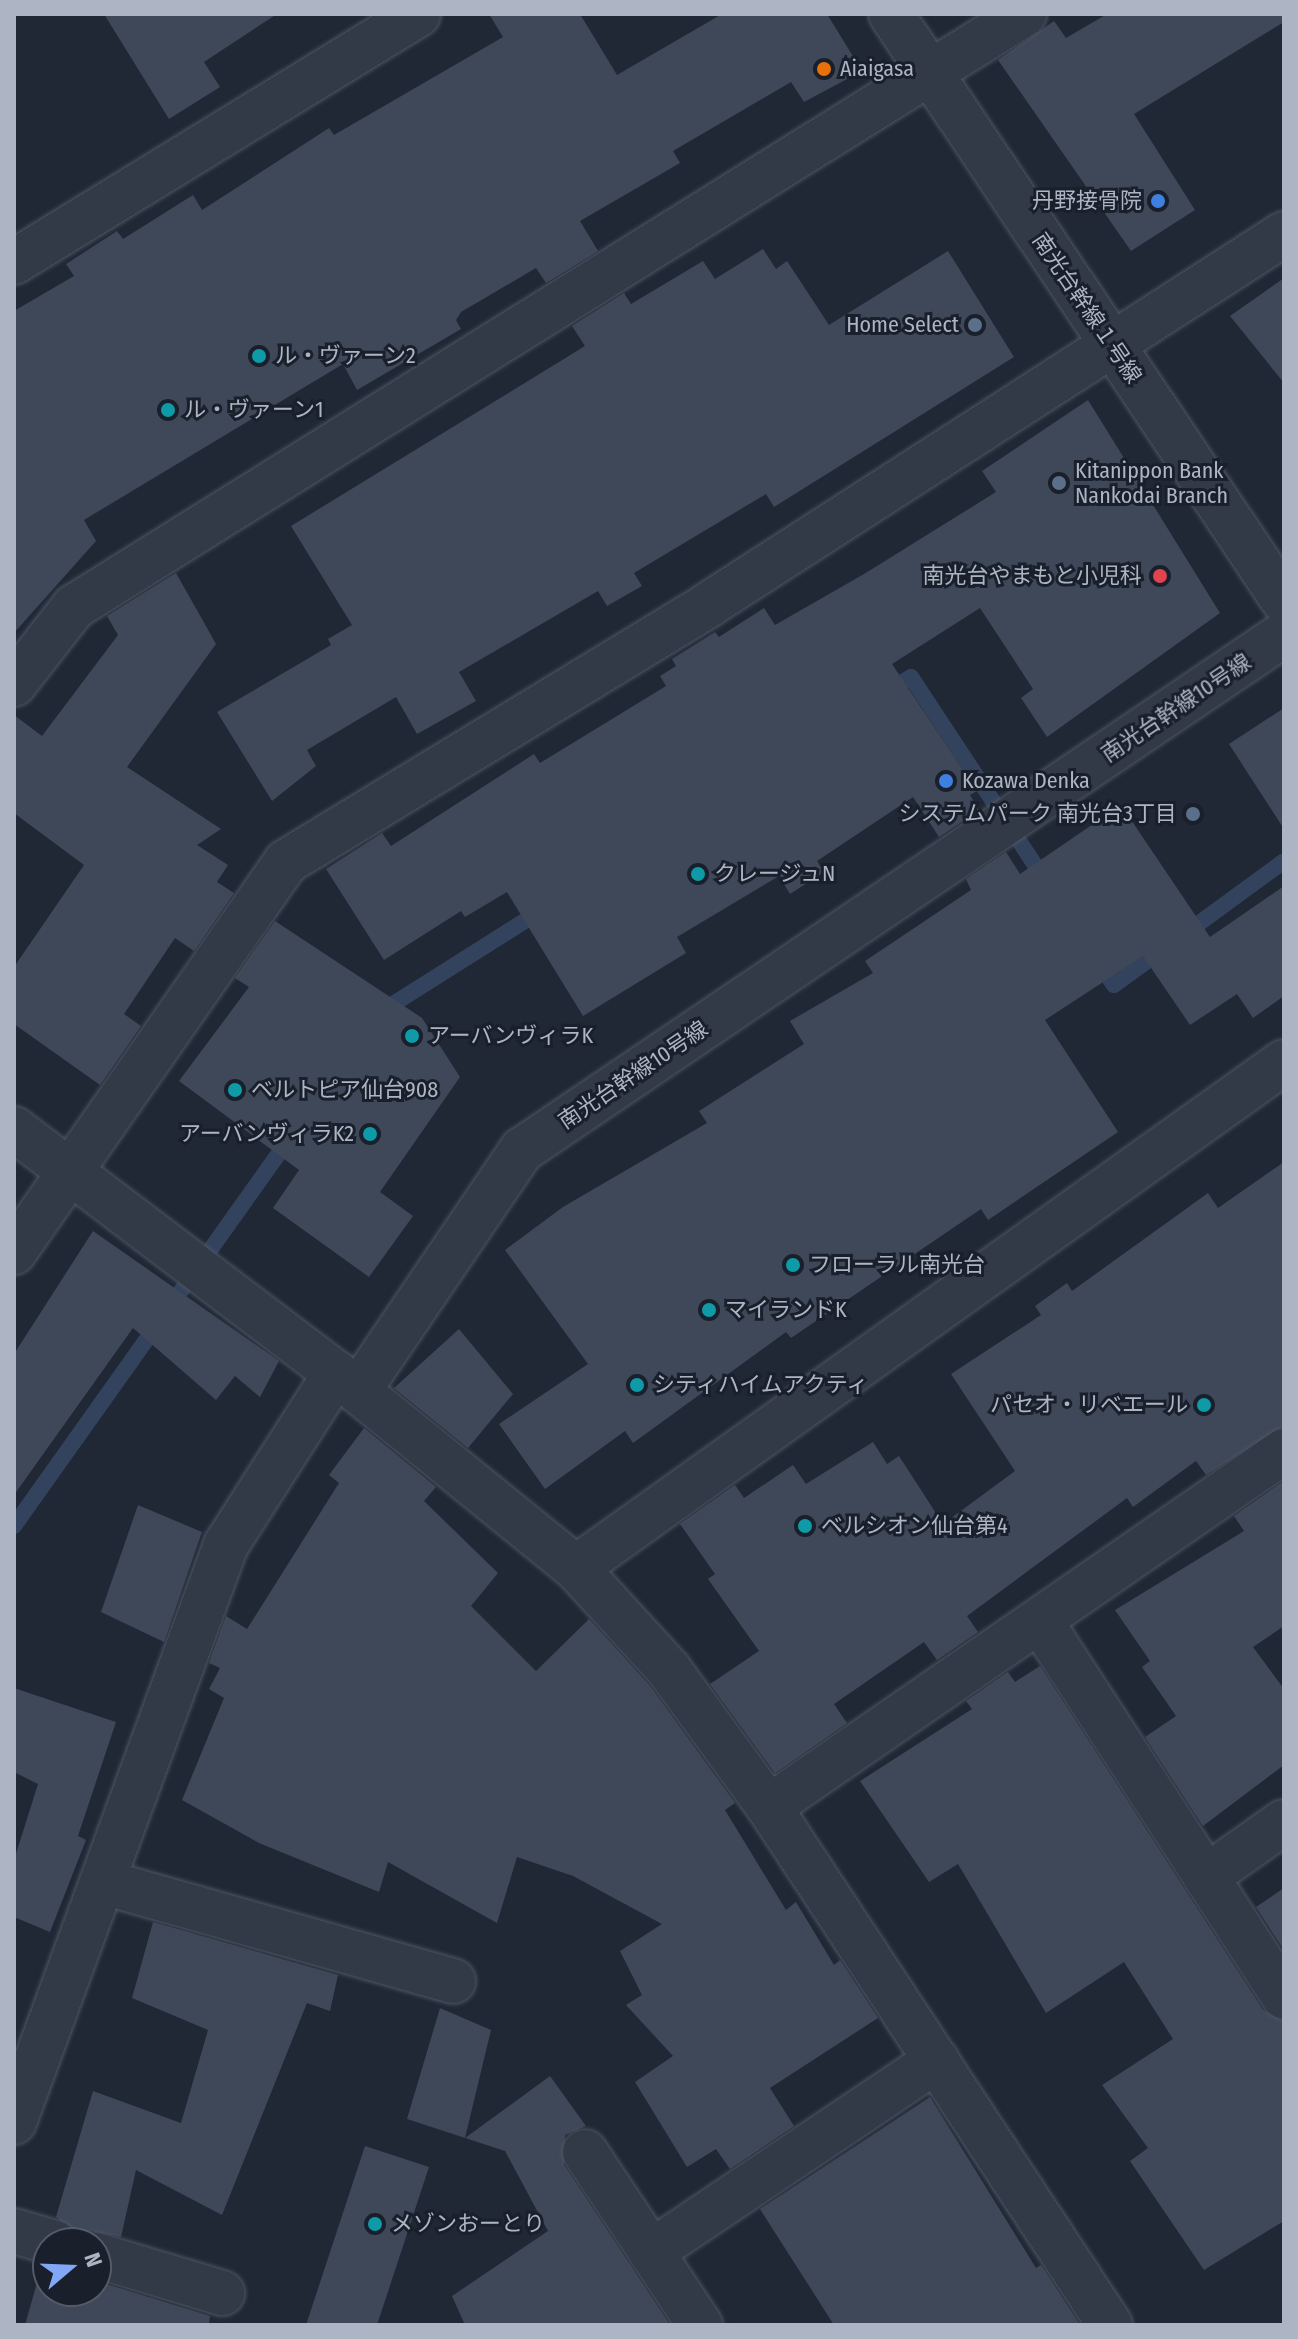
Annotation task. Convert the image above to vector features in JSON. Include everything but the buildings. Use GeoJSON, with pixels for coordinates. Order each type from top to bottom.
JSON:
{"type":"FeatureCollection","features":[{"type":"Feature","properties":{"kind":"street"},"geometry":{"type":"LineString","coordinates":[[14,262],[418,14]]}},
{"type":"Feature","properties":{"kind":"street","name":"南光台幹線１号線"},"geometry":{"type":"LineString","coordinates":[[891,14],[1284,601]]}},
{"type":"Feature","properties":{"kind":"street"},"geometry":{"type":"LineString","coordinates":[[14,684],[74,607],[1024,14]]}},
{"type":"Feature","properties":{"kind":"street"},"geometry":{"type":"LineString","coordinates":[[14,1252],[286,862],[708,605],[1284,234]]}},
{"type":"Feature","properties":{"kind":"street","name":"南光台幹線10号線"},"geometry":{"type":"LineString","coordinates":[[14,2122],[226,1545],[522,1150],[1284,634]]}},
{"type":"Feature","properties":{"kind":"street"},"geometry":{"type":"LineString","coordinates":[[576,1568],[1284,1062]]}},
{"type":"Feature","properties":{"kind":"street"},"geometry":{"type":"LineString","coordinates":[[14,1129],[347,1382],[576,1568],[669,1670],[769,1807],[1110,2325]]}},
{"type":"Feature","properties":{"kind":"street"},"geometry":{"type":"LineString","coordinates":[[769,1807],[1042,1624],[1284,1451]]}},
{"type":"Feature","properties":{"kind":"street"},"geometry":{"type":"LineString","coordinates":[[1042,1624],[1284,1996]]}},
{"type":"Feature","properties":{"kind":"street"},"geometry":{"type":"LineString","coordinates":[[1206,1877],[1284,1822]]}},
{"type":"Feature","properties":{"kind":"street"},"geometry":{"type":"LineString","coordinates":[[103,1882],[453,1981]]}},
{"type":"Feature","properties":{"kind":"street"},"geometry":{"type":"LineString","coordinates":[[651,2252],[937,2060]]}},
{"type":"Feature","properties":{"kind":"street"},"geometry":{"type":"LineString","coordinates":[[585,2152],[700,2325]]}},
{"type":"Feature","properties":{"kind":"street"},"geometry":{"type":"LineString","coordinates":[[112,2260],[222,2293]]}},
{"type":"Feature","properties":{"kind":"waterway"},"geometry":{"type":"LineString","coordinates":[[886,692],[911,677],[1045,880]]}},
{"type":"Feature","properties":{"kind":"waterway"},"geometry":{"type":"LineString","coordinates":[[1183,935],[1284,861]]}},
{"type":"Feature","properties":{"kind":"waterway"},"geometry":{"type":"LineString","coordinates":[[379,1013],[542,910]]}},
{"type":"Feature","properties":{"kind":"waterway"},"geometry":{"type":"LineString","coordinates":[[1097,960],[1114,985],[1165,948]]}},
{"type":"Feature","properties":{"kind":"waterway"},"geometry":{"type":"LineString","coordinates":[[14,1526],[289,1139]]}},
{"type":"Feature","properties":{"kind":"place","name":"Aiaigasa"},"geometry":{"type":"Point","coordinates":[824,69]}},
{"type":"Feature","properties":{"kind":"place","name":"丹野接骨院"},"geometry":{"type":"Point","coordinates":[1158,201]}},
{"type":"Feature","properties":{"kind":"place","name":"Home Select"},"geometry":{"type":"Point","coordinates":[975,325]}},
{"type":"Feature","properties":{"kind":"place","name":"ル・ヴァーン2"},"geometry":{"type":"Point","coordinates":[259,356]}},
{"type":"Feature","properties":{"kind":"place","name":"ル・ヴァーン1"},"geometry":{"type":"Point","coordinates":[168,410]}},
{"type":"Feature","properties":{"kind":"place","name":"Kitanippon Bank Nankodai Branch"},"geometry":{"type":"Point","coordinates":[1059,483]}},
{"type":"Feature","properties":{"kind":"place","name":"南光台やまもと小児科"},"geometry":{"type":"Point","coordinates":[1160,576]}},
{"type":"Feature","properties":{"kind":"place","name":"Kozawa Denka"},"geometry":{"type":"Point","coordinates":[946,781]}},
{"type":"Feature","properties":{"kind":"place","name":"システムパーク 南光台3丁目"},"geometry":{"type":"Point","coordinates":[1193,814]}},
{"type":"Feature","properties":{"kind":"place","name":"クレージュN"},"geometry":{"type":"Point","coordinates":[698,874]}},
{"type":"Feature","properties":{"kind":"place","name":"アーバンヴィラK"},"geometry":{"type":"Point","coordinates":[412,1036]}},
{"type":"Feature","properties":{"kind":"place","name":"ベルトピア仙台908"},"geometry":{"type":"Point","coordinates":[235,1090]}},
{"type":"Feature","properties":{"kind":"place","name":"アーバンヴィラK2"},"geometry":{"type":"Point","coordinates":[370,1134]}},
{"type":"Feature","properties":{"kind":"place","name":"フローラル南光台"},"geometry":{"type":"Point","coordinates":[793,1265]}},
{"type":"Feature","properties":{"kind":"place","name":"マイランドK"},"geometry":{"type":"Point","coordinates":[709,1310]}},
{"type":"Feature","properties":{"kind":"place","name":"シティハイムアクティ"},"geometry":{"type":"Point","coordinates":[637,1385]}},
{"type":"Feature","properties":{"kind":"place","name":"パセオ・リベエール"},"geometry":{"type":"Point","coordinates":[1204,1405]}},
{"type":"Feature","properties":{"kind":"place","name":"ベルシオン仙台第4"},"geometry":{"type":"Point","coordinates":[805,1526]}},
{"type":"Feature","properties":{"kind":"place","name":"メゾンおーとり"},"geometry":{"type":"Point","coordinates":[375,2224]}}]}
